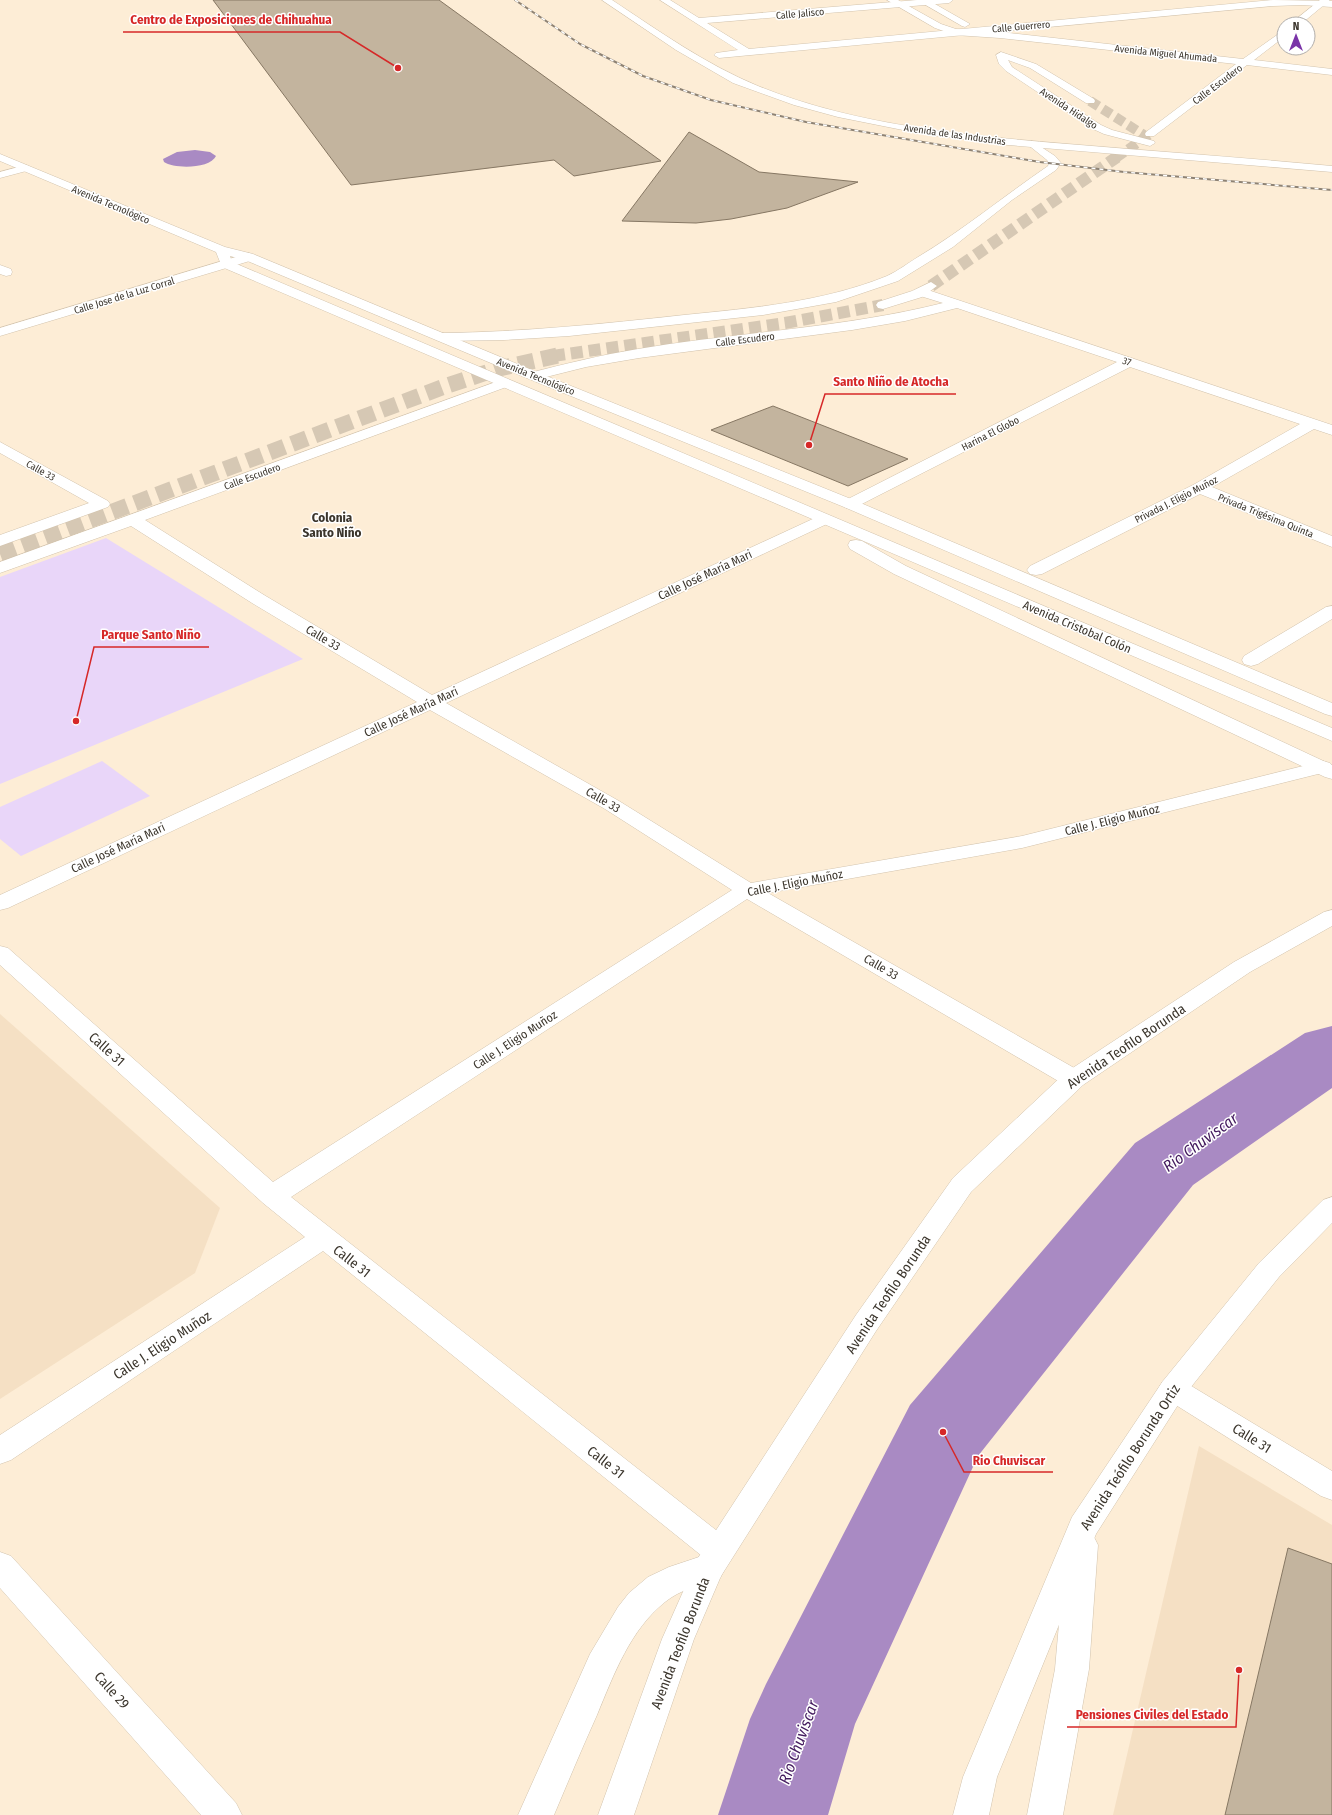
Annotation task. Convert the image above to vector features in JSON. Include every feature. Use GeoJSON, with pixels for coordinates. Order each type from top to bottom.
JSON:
{"type":"FeatureCollection","features":[{"type":"Feature","properties":{"kind":"street","name":"Avenida de las Industrias"},"geometry":{"type":"LineString","coordinates":[[606,0],[691,55],[757,89],[816,107],[875,121],[926,131],[1032,144],[1332,169]]}},
{"type":"Feature","properties":{"kind":"street"},"geometry":{"type":"LineString","coordinates":[[664,0],[747,52]]}},
{"type":"Feature","properties":{"kind":"street","name":"Calle Jalisco"},"geometry":{"type":"LineString","coordinates":[[699,21],[894,2],[949,0]]}},
{"type":"Feature","properties":{"kind":"street","name":"Avenida Hidalgo"},"geometry":{"type":"LineString","coordinates":[[922,1],[976,32],[995,50],[1009,69],[1097,127],[1108,132],[1150,139]]}},
{"type":"Feature","properties":{"kind":"street"},"geometry":{"type":"LineString","coordinates":[[894,2],[931,23],[955,32]]}},
{"type":"Feature","properties":{"kind":"street","name":"Calle Guerrero"},"geometry":{"type":"LineString","coordinates":[[739,65],[715,53],[747,52],[955,32],[976,32],[1286,2],[1327,2]]}},
{"type":"Feature","properties":{"kind":"street"},"geometry":{"type":"LineString","coordinates":[[1307,16],[1327,2]]}},
{"type":"Feature","properties":{"kind":"street"},"geometry":{"type":"LineString","coordinates":[[1175,3],[1192,10]]}},
{"type":"Feature","properties":{"kind":"street","name":"Avenida Hidalgo"},"geometry":{"type":"LineString","coordinates":[[976,32],[1000,35]]}},
{"type":"Feature","properties":{"kind":"street","name":"Avenida Miguel Ahumada"},"geometry":{"type":"LineString","coordinates":[[1000,35],[1332,72]]}},
{"type":"Feature","properties":{"kind":"street","name":"Calle Escudero"},"geometry":{"type":"LineString","coordinates":[[1150,139],[1276,39]]}},
{"type":"Feature","properties":{"kind":"street","name":"Avenida Hidalgo"},"geometry":{"type":"LineString","coordinates":[[995,50],[1033,66],[1090,101]]}},
{"type":"Feature","properties":{"kind":"street","name":"Avenida de las Industrias"},"geometry":{"type":"LineString","coordinates":[[948,123],[1054,135],[1150,139],[1276,154]]}},
{"type":"Feature","properties":{"kind":"street"},"geometry":{"type":"LineString","coordinates":[[442,337],[569,332],[764,311],[831,299],[893,278],[949,244],[1008,198],[1052,168],[1055,164],[1051,158],[1032,144]]}},
{"type":"Feature","properties":{"kind":"street","name":"Avenida Tecnológico"},"geometry":{"type":"LineString","coordinates":[[0,157],[221,250],[249,257],[534,376],[850,504]]}},
{"type":"Feature","properties":{"kind":"street"},"geometry":{"type":"LineString","coordinates":[[0,175],[26,168]]}},
{"type":"Feature","properties":{"kind":"street"},"geometry":{"type":"LineString","coordinates":[[221,250],[226,264]]}},
{"type":"Feature","properties":{"kind":"street","name":"Calle Jose de la Luz Corral"},"geometry":{"type":"LineString","coordinates":[[0,332],[249,257]]}},
{"type":"Feature","properties":{"kind":"street","name":"Avenida Tecnológico"},"geometry":{"type":"LineString","coordinates":[[226,264],[831,523]]}},
{"type":"Feature","properties":{"kind":"street","name":"37"},"geometry":{"type":"LineString","coordinates":[[883,305],[927,289],[957,304],[1332,430]]}},
{"type":"Feature","properties":{"kind":"street","name":"Calle Escudero"},"geometry":{"type":"LineString","coordinates":[[534,376],[576,364],[614,356],[845,326],[927,312],[957,304]]}},
{"type":"Feature","properties":{"kind":"street","name":"Harina El Globo"},"geometry":{"type":"LineString","coordinates":[[850,504],[1129,362]]}},
{"type":"Feature","properties":{"kind":"street","name":"Calle Escudero"},"geometry":{"type":"LineString","coordinates":[[0,568],[504,383]]}},
{"type":"Feature","properties":{"kind":"street","name":"Privada J. Eligio Muñoz"},"geometry":{"type":"LineString","coordinates":[[1036,570],[1199,488],[1313,423]]}},
{"type":"Feature","properties":{"kind":"street","name":"Calle 33"},"geometry":{"type":"LineString","coordinates":[[0,447],[102,504],[0,541]]}},
{"type":"Feature","properties":{"kind":"street","name":"Privada Trigésima Quinta"},"geometry":{"type":"LineString","coordinates":[[1199,488],[1332,542]]}},
{"type":"Feature","properties":{"kind":"street","name":"Avenida Cristobal Colón"},"geometry":{"type":"LineString","coordinates":[[850,504],[1008,573],[1332,710]]}},
{"type":"Feature","properties":{"kind":"street"},"geometry":{"type":"LineString","coordinates":[[872,514],[893,516],[930,526],[1332,694]]}},
{"type":"Feature","properties":{"kind":"street","name":"Calle 33"},"geometry":{"type":"LineString","coordinates":[[133,520],[258,599],[432,703],[612,805],[747,890],[1074,1079]]}},
{"type":"Feature","properties":{"kind":"street"},"geometry":{"type":"LineString","coordinates":[[831,523],[863,550],[900,570],[984,608],[1327,770]]}},
{"type":"Feature","properties":{"kind":"street","name":"Avenida Cristobal Colón"},"geometry":{"type":"LineString","coordinates":[[831,523],[1332,735]]}},
{"type":"Feature","properties":{"kind":"street","name":"Calle José María Mari"},"geometry":{"type":"LineString","coordinates":[[0,903],[432,703],[831,523]]}},
{"type":"Feature","properties":{"kind":"street"},"geometry":{"type":"LineString","coordinates":[[1251,660],[1332,611]]}},
{"type":"Feature","properties":{"kind":"street","name":"Calle J. Eligio Muñoz"},"geometry":{"type":"LineString","coordinates":[[272,1196],[747,890],[1022,842],[1327,770]]}},
{"type":"Feature","properties":{"kind":"street","name":"Avenida Teofilo Borunda"},"geometry":{"type":"LineString","coordinates":[[616,1815],[678,1639],[714,1560],[866,1323],[962,1185],[1074,1079],[1242,967],[1332,917]]}},
{"type":"Feature","properties":{"kind":"street","name":"Calle 31"},"geometry":{"type":"LineString","coordinates":[[0,953],[272,1196],[714,1560]]}},
{"type":"Feature","properties":{"kind":"street","name":"Avenida Teófilo Borunda Ortiz"},"geometry":{"type":"LineString","coordinates":[[971,1815],[980,1777],[1083,1527],[1173,1389],[1269,1270],[1332,1207]]}},
{"type":"Feature","properties":{"kind":"street","name":"Calle J. Eligio Muñoz"},"geometry":{"type":"LineString","coordinates":[[0,1451],[323,1238]]}},
{"type":"Feature","properties":{"kind":"street","name":"Calle 31"},"geometry":{"type":"LineString","coordinates":[[1173,1389],[1332,1487]]}},
{"type":"Feature","properties":{"kind":"street"},"geometry":{"type":"LineString","coordinates":[[1045,1815],[1072,1669],[1083,1527]]}},
{"type":"Feature","properties":{"kind":"street"},"geometry":{"type":"LineString","coordinates":[[536,1815],[606,1655],[625,1625],[641,1604],[653,1592],[669,1582],[714,1560]]}},
{"type":"Feature","properties":{"kind":"street","name":"Calle 29"},"geometry":{"type":"LineString","coordinates":[[0,1566],[224,1815]]}},
{"type":"Feature","properties":{"kind":"shaded area"},"geometry":{"type":"Polygon","coordinates":[[[195,150],[210,152],[216,156],[207,163],[183,167],[164,162],[163,159],[177,152],[195,150]]]}},
{"type":"Feature","properties":{"kind":"shaded area"},"geometry":{"type":"Polygon","coordinates":[[[106,538],[303,659],[0,784],[0,577],[106,538]]]}},
{"type":"Feature","properties":{"kind":"shaded area"},"geometry":{"type":"Polygon","coordinates":[[[102,761],[150,796],[21,856],[0,839],[0,807],[102,761]]]}},
{"type":"Feature","properties":{"kind":"shaded area"},"geometry":{"type":"Polygon","coordinates":[[[0,1014],[220,1208],[195,1273],[0,1399],[0,1014]]]}},
{"type":"Feature","properties":{"kind":"shaded area"},"geometry":{"type":"Polygon","coordinates":[[[1199,1446],[1332,1525],[1332,1815],[1113,1815],[1199,1446]]]}},
{"type":"Feature","properties":{"kind":"building"},"geometry":{"type":"Polygon","coordinates":[[[213,0],[439,0],[661,161],[574,176],[554,160],[351,185],[213,0]]]}},
{"type":"Feature","properties":{"kind":"building"},"geometry":{"type":"Polygon","coordinates":[[[689,132],[759,172],[858,182],[787,208],[731,219],[696,223],[622,221],[689,132]]]}},
{"type":"Feature","properties":{"kind":"building"},"geometry":{"type":"Polygon","coordinates":[[[773,406],[908,459],[848,486],[711,430],[773,406]]]}},
{"type":"Feature","properties":{"kind":"building"},"geometry":{"type":"Polygon","coordinates":[[[1288,1548],[1332,1564],[1332,1815],[1225,1815],[1288,1548]]]}},
{"type":"Feature","properties":{"kind":"waterway","name":"Rio Chuviscar"},"geometry":{"type":"LineString","coordinates":[[773,1815],[803,1719],[943,1432],[1164,1164],[1332,1051]]}},
{"type":"Feature","properties":{"kind":"tunnel"},"geometry":{"type":"LineString","coordinates":[[1090,101],[1146,137]]}},
{"type":"Feature","properties":{"kind":"tunnel"},"geometry":{"type":"LineString","coordinates":[[1146,137],[1150,134]]}},
{"type":"Feature","properties":{"kind":"tunnel"},"geometry":{"type":"LineString","coordinates":[[1116,158],[1146,137]]}},
{"type":"Feature","properties":{"kind":"tunnel"},"geometry":{"type":"LineString","coordinates":[[931,286],[1117,157]]}},
{"type":"Feature","properties":{"kind":"tunnel"},"geometry":{"type":"LineString","coordinates":[[560,355],[785,323],[883,305]]}},
{"type":"Feature","properties":{"kind":"tunnel"},"geometry":{"type":"LineString","coordinates":[[0,554],[443,387],[497,369],[560,355]]}},
{"type":"Feature","properties":{"kind":"tunnel"},"geometry":{"type":"LineString","coordinates":[[553,356],[560,355]]}},
{"type":"Feature","properties":{"kind":"railway"},"geometry":{"type":"LineString","coordinates":[[515,0],[580,44],[643,76],[711,100],[806,122],[1040,162],[1124,172],[1332,190]]}},
{"type":"Feature","properties":{"kind":"place","name":"Centro de Exposiciones de Chihuahua"},"geometry":{"type":"Point","coordinates":[398,68]}},
{"type":"Feature","properties":{"kind":"place","name":"Santo Niño de Atocha"},"geometry":{"type":"Point","coordinates":[809,445]}},
{"type":"Feature","properties":{"kind":"place","name":"Parque Santo Niño"},"geometry":{"type":"Point","coordinates":[76,721]}},
{"type":"Feature","properties":{"kind":"place","name":"Rio Chuviscar"},"geometry":{"type":"Point","coordinates":[943,1432]}},
{"type":"Feature","properties":{"kind":"place","name":"Pensiones Civiles del Estado"},"geometry":{"type":"Point","coordinates":[1239,1670]}},
{"type":"Feature","properties":{"kind":"district","name":"Colonia Santo Niño"},"geometry":{"type":"Point","coordinates":[332,524]}}]}
